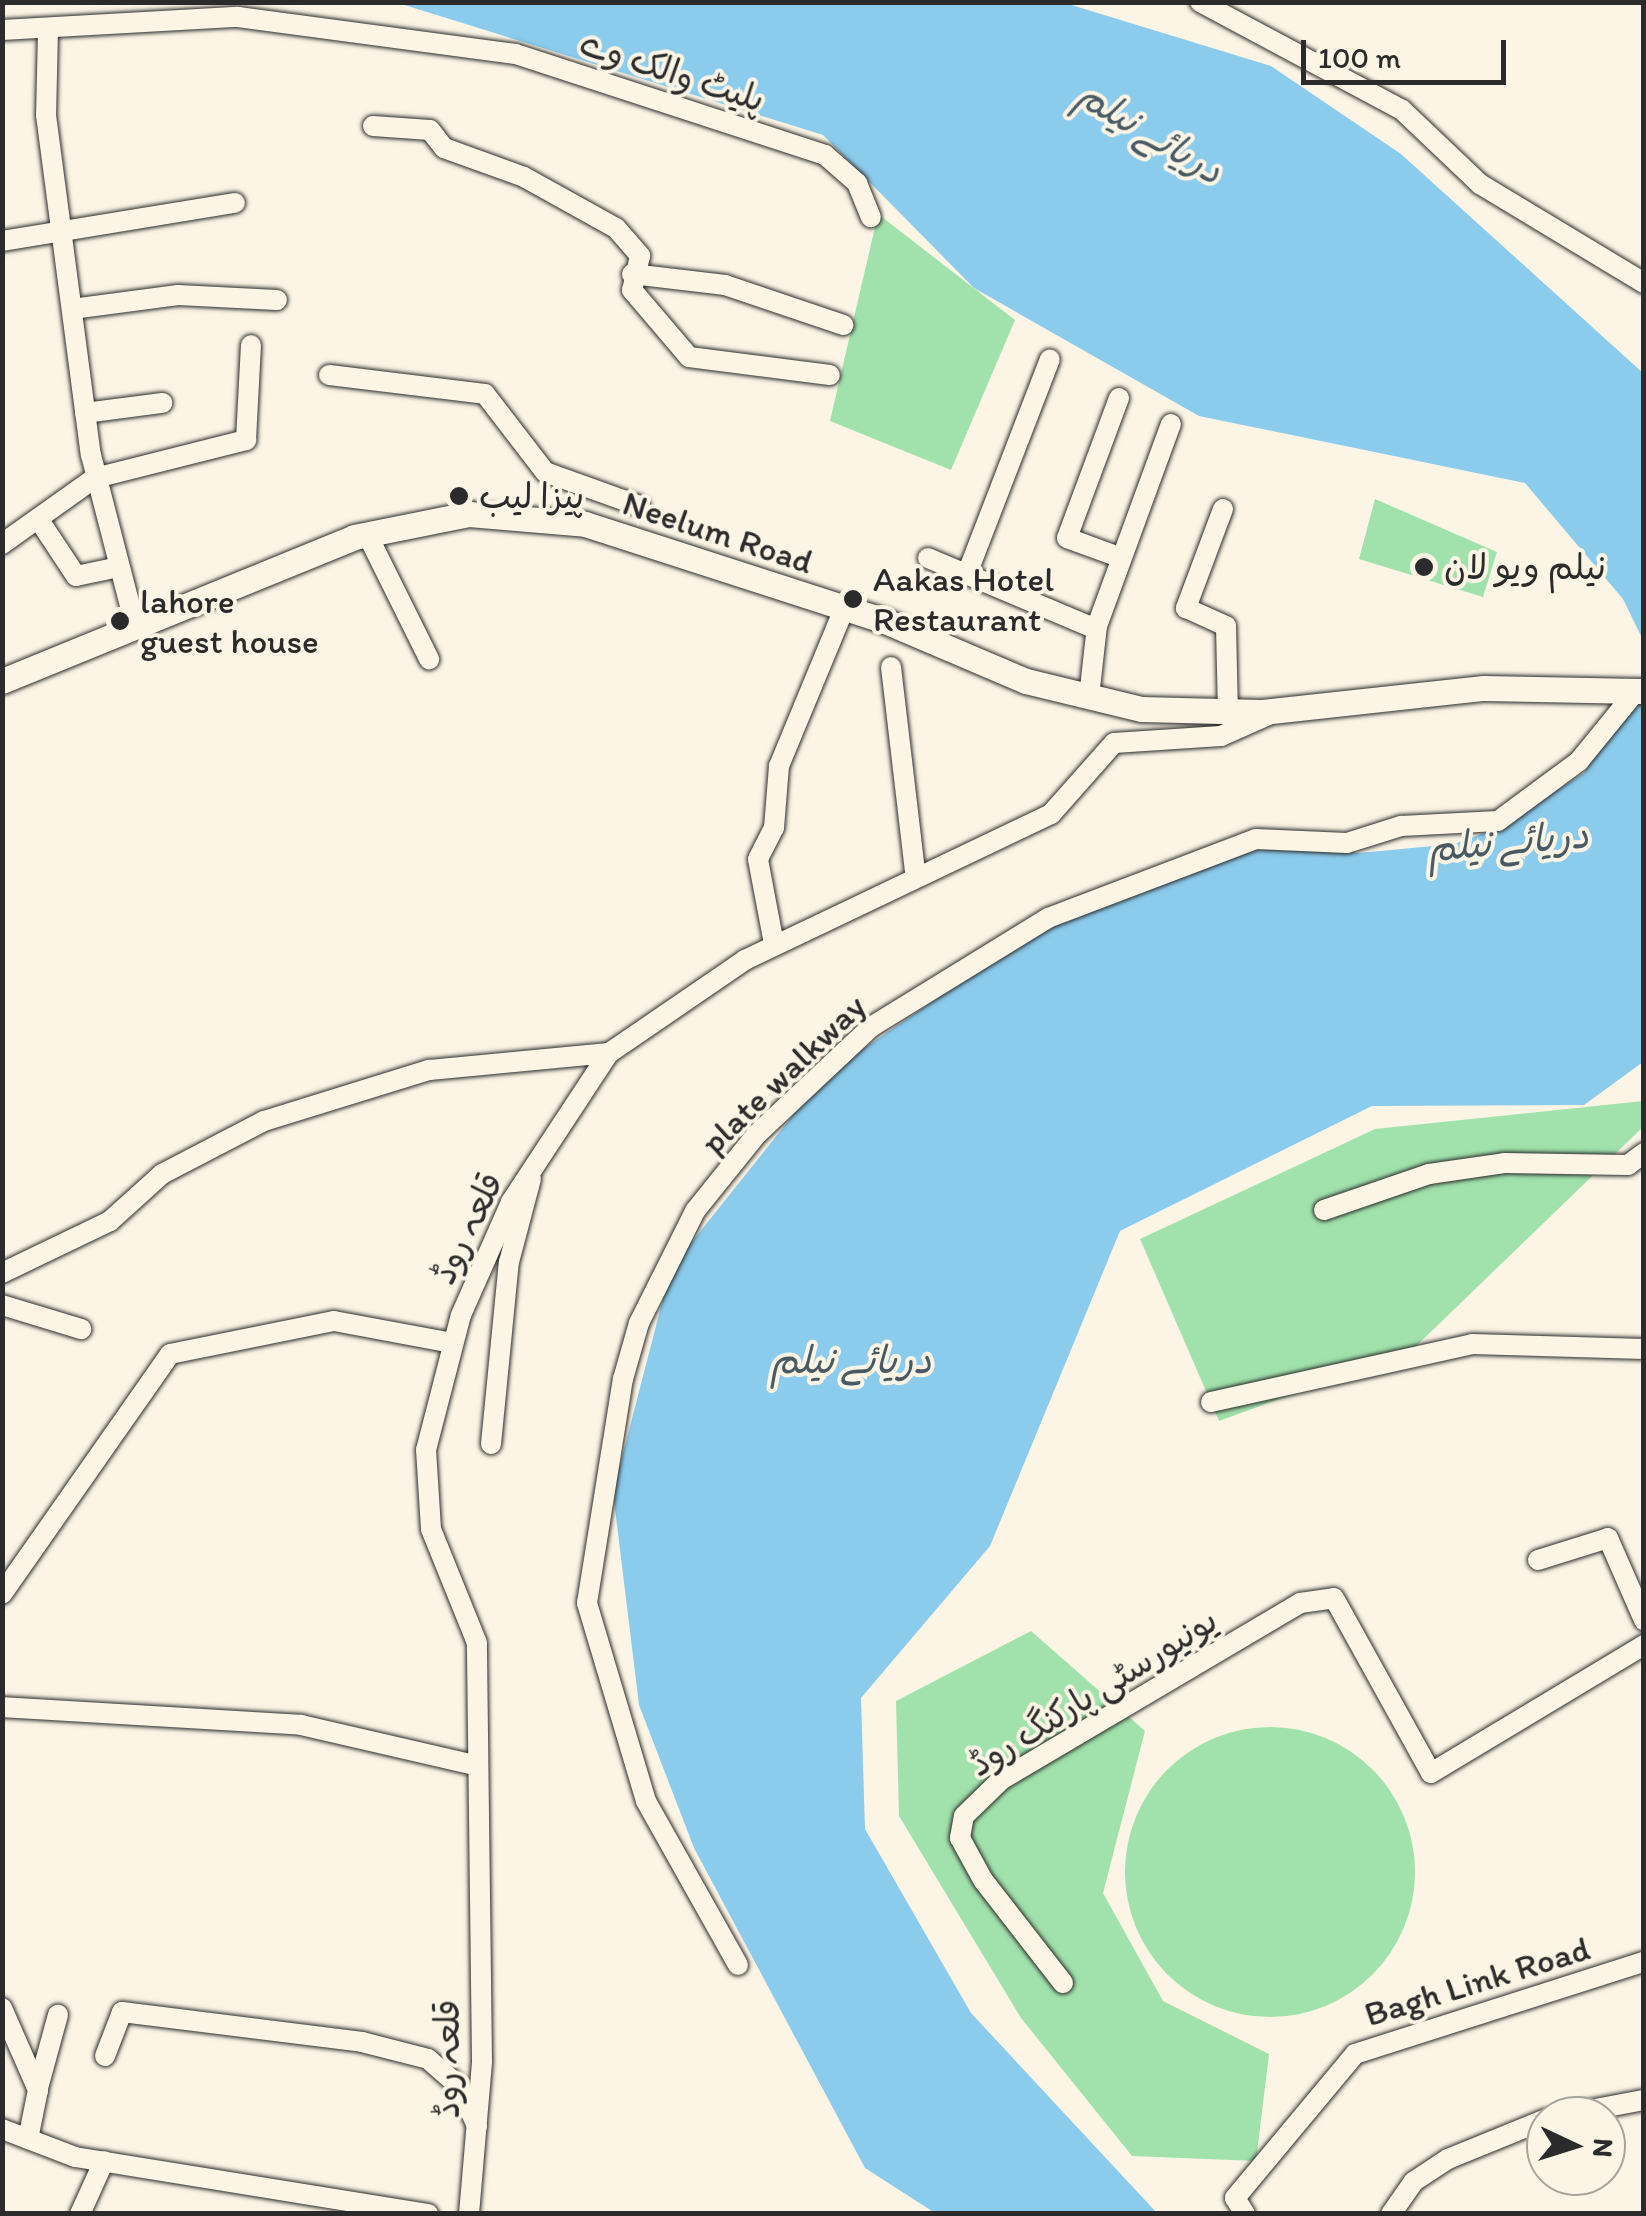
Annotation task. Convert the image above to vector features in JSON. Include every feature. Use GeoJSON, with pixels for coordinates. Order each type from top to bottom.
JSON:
{"type":"FeatureCollection","features":[{"type":"Feature","properties":{"kind":"main road","name":"Neelum Road"},"geometry":{"type":"LineString","coordinates":[[2,681],[367,534],[469,514],[585,524],[844,609],[1089,696],[1140,709],[1282,709],[1484,688],[1640,691]]}},
{"type":"Feature","properties":{"kind":"street"},"geometry":{"type":"LineString","coordinates":[[1200,2],[1402,110],[1480,184],[1644,283]]}},
{"type":"Feature","properties":{"kind":"street","name":"پلیٹ والک وے"},"geometry":{"type":"LineString","coordinates":[[2,30],[238,17],[516,54],[825,155],[857,183],[871,217]]}},
{"type":"Feature","properties":{"kind":"street"},"geometry":{"type":"LineString","coordinates":[[48,30],[46,115],[85,413],[95,478],[136,629]]}},
{"type":"Feature","properties":{"kind":"street"},"geometry":{"type":"LineString","coordinates":[[373,126],[430,130],[444,148],[524,176],[616,228],[640,256],[632,274],[632,290],[689,357],[830,375]]}},
{"type":"Feature","properties":{"kind":"street"},"geometry":{"type":"LineString","coordinates":[[2,241],[62,228],[235,203]]}},
{"type":"Feature","properties":{"kind":"street"},"geometry":{"type":"LineString","coordinates":[[632,274],[725,286],[843,326]]}},
{"type":"Feature","properties":{"kind":"street"},"geometry":{"type":"LineString","coordinates":[[72,309],[178,295],[277,300]]}},
{"type":"Feature","properties":{"kind":"street"},"geometry":{"type":"LineString","coordinates":[[2,544],[95,478],[246,440],[250,346]]}},
{"type":"Feature","properties":{"kind":"street"},"geometry":{"type":"LineString","coordinates":[[967,574],[1050,359]]}},
{"type":"Feature","properties":{"kind":"street"},"geometry":{"type":"LineString","coordinates":[[329,375],[485,394],[545,472],[640,506]]}},
{"type":"Feature","properties":{"kind":"street"},"geometry":{"type":"LineString","coordinates":[[1118,398],[1067,538],[1118,558]]}},
{"type":"Feature","properties":{"kind":"street"},"geometry":{"type":"LineString","coordinates":[[85,413],[162,403]]}},
{"type":"Feature","properties":{"kind":"street"},"geometry":{"type":"LineString","coordinates":[[1089,696],[1096,629],[1118,558],[1170,424]]}},
{"type":"Feature","properties":{"kind":"street"},"geometry":{"type":"LineString","coordinates":[[1224,510],[1186,608],[1226,626],[1228,711]]}},
{"type":"Feature","properties":{"kind":"street"},"geometry":{"type":"LineString","coordinates":[[39,520],[76,576],[119,567]]}},
{"type":"Feature","properties":{"kind":"street"},"geometry":{"type":"LineString","coordinates":[[367,534],[429,659]]}},
{"type":"Feature","properties":{"kind":"street"},"geometry":{"type":"LineString","coordinates":[[928,558],[1096,629]]}},
{"type":"Feature","properties":{"kind":"street"},"geometry":{"type":"LineString","coordinates":[[774,944],[758,859],[774,828],[779,766],[844,609]]}},
{"type":"Feature","properties":{"kind":"street"},"geometry":{"type":"LineString","coordinates":[[891,668],[915,872]]}},
{"type":"Feature","properties":{"kind":"street","name":"plate walkway"},"geometry":{"type":"LineString","coordinates":[[738,1965],[646,1802],[587,1603],[623,1380],[639,1323],[695,1211],[756,1135],[871,1027],[1048,918],[1256,840],[1348,843],[1402,826],[1498,821],[1579,761],[1640,691]]}},
{"type":"Feature","properties":{"kind":"street","name":"قلعہ روڈ"},"geometry":{"type":"LineString","coordinates":[[468,2214],[480,2132],[474,1765],[477,1643],[425,1495],[434,1404],[452,1342],[534,1167],[609,1054],[774,944],[915,872],[1051,814],[1114,742],[1220,736],[1282,709]]}},
{"type":"Feature","properties":{"kind":"street"},"geometry":{"type":"LineString","coordinates":[[2,1273],[110,1221],[162,1174],[264,1122],[428,1070],[609,1054]]}},
{"type":"Feature","properties":{"kind":"street"},"geometry":{"type":"LineString","coordinates":[[1324,1210],[1429,1174],[1504,1163],[1628,1165],[1644,1153]]}},
{"type":"Feature","properties":{"kind":"street"},"geometry":{"type":"LineString","coordinates":[[491,1444],[509,1262],[534,1167]]}},
{"type":"Feature","properties":{"kind":"street"},"geometry":{"type":"LineString","coordinates":[[2,1305],[81,1329]]}},
{"type":"Feature","properties":{"kind":"street"},"geometry":{"type":"LineString","coordinates":[[2,1594],[170,1354],[334,1321],[452,1342]]}},
{"type":"Feature","properties":{"kind":"street"},"geometry":{"type":"LineString","coordinates":[[1211,1402],[1472,1344],[1644,1349]]}},
{"type":"Feature","properties":{"kind":"street"},"geometry":{"type":"LineString","coordinates":[[1538,1560],[1608,1538],[1644,1620]]}},
{"type":"Feature","properties":{"kind":"street","name":"یونیورسٹی پارکنگ روڈ"},"geometry":{"type":"LineString","coordinates":[[1063,1983],[984,1880],[960,1838],[964,1816],[1001,1780],[1300,1602],[1334,1598],[1431,1773],[1644,1645]]}},
{"type":"Feature","properties":{"kind":"street"},"geometry":{"type":"LineString","coordinates":[[2,1706],[301,1725],[474,1765]]}},
{"type":"Feature","properties":{"kind":"street","name":"Bagh Link Road"},"geometry":{"type":"LineString","coordinates":[[1245,2214],[1235,2198],[1355,2054],[1644,1962]]}},
{"type":"Feature","properties":{"kind":"street"},"geometry":{"type":"LineString","coordinates":[[2,2008],[38,2090]]}},
{"type":"Feature","properties":{"kind":"street"},"geometry":{"type":"LineString","coordinates":[[105,2056],[122,2012],[362,2042],[428,2059],[458,2086],[480,2132]]}},
{"type":"Feature","properties":{"kind":"street"},"geometry":{"type":"LineString","coordinates":[[28,2139],[58,2015]]}},
{"type":"Feature","properties":{"kind":"street"},"geometry":{"type":"LineString","coordinates":[[1390,2214],[1413,2182],[1448,2160],[1526,2127]]}},
{"type":"Feature","properties":{"kind":"street"},"geometry":{"type":"LineString","coordinates":[[2,2130],[104,2161],[359,2207],[428,2214]]}},
{"type":"Feature","properties":{"kind":"street"},"geometry":{"type":"LineString","coordinates":[[80,2214],[104,2161]]}},
{"type":"Feature","properties":{"kind":"green space"},"geometry":{"type":"Polygon","coordinates":[[[878,214],[1015,320],[951,470],[830,421],[878,214]]]}},
{"type":"Feature","properties":{"kind":"green space"},"geometry":{"type":"Polygon","coordinates":[[[1375,499],[1497,552],[1483,597],[1359,559],[1375,499]]]}},
{"type":"Feature","properties":{"kind":"green space"},"geometry":{"type":"Polygon","coordinates":[[[1643,1101],[1643,1127],[1410,1352],[1219,1421],[1140,1239],[1375,1129],[1643,1101]]]}},
{"type":"Feature","properties":{"kind":"green space"},"geometry":{"type":"Polygon","coordinates":[[[1031,1631],[1145,1731],[1103,1893],[1163,2001],[1269,2054],[1256,2161],[1132,2156],[1021,2018],[899,1816],[896,1701],[1031,1631]]]}},
{"type":"Feature","properties":{"kind":"green space"},"geometry":{"type":"Polygon","coordinates":[[[1270,1727],[1325,1738],[1372,1770],[1404,1817],[1415,1872],[1404,1927],[1372,1974],[1325,2006],[1270,2017],[1215,2006],[1168,1974],[1136,1927],[1125,1872],[1136,1817],[1168,1770],[1215,1738],[1270,1727]]]}},
{"type":"Feature","properties":{"kind":"water","name":"دریائے نیلم"},"geometry":{"type":"Polygon","coordinates":[[[398,3],[1065,3],[1271,66],[1401,154],[1643,373],[1643,640],[1623,599],[1525,483],[1199,416],[974,288],[823,135],[398,3]]]}},
{"type":"Feature","properties":{"kind":"water","name":"دریائے نیلم"},"geometry":{"type":"Polygon","coordinates":[[[1643,680],[1643,1062],[1584,1105],[1372,1106],[1120,1231],[990,1546],[861,1698],[865,1829],[971,2013],[1157,2213],[935,2213],[865,2168],[694,1848],[639,1705],[613,1492],[671,1268],[826,1074],[1035,932],[1247,851],[1300,844],[1359,853],[1454,844],[1498,828],[1584,773],[1643,680]]]}},
{"type":"Feature","properties":{"kind":"place","name":"پیزا لیب"},"geometry":{"type":"Point","coordinates":[459,496]}},
{"type":"Feature","properties":{"kind":"place","name":"نیلم ویو لان"},"geometry":{"type":"Point","coordinates":[1424,567]}},
{"type":"Feature","properties":{"kind":"place","name":"Aakas Hotel Restaurant"},"geometry":{"type":"Point","coordinates":[853,599]}},
{"type":"Feature","properties":{"kind":"place","name":"lahore guest house"},"geometry":{"type":"Point","coordinates":[120,621]}}]}
